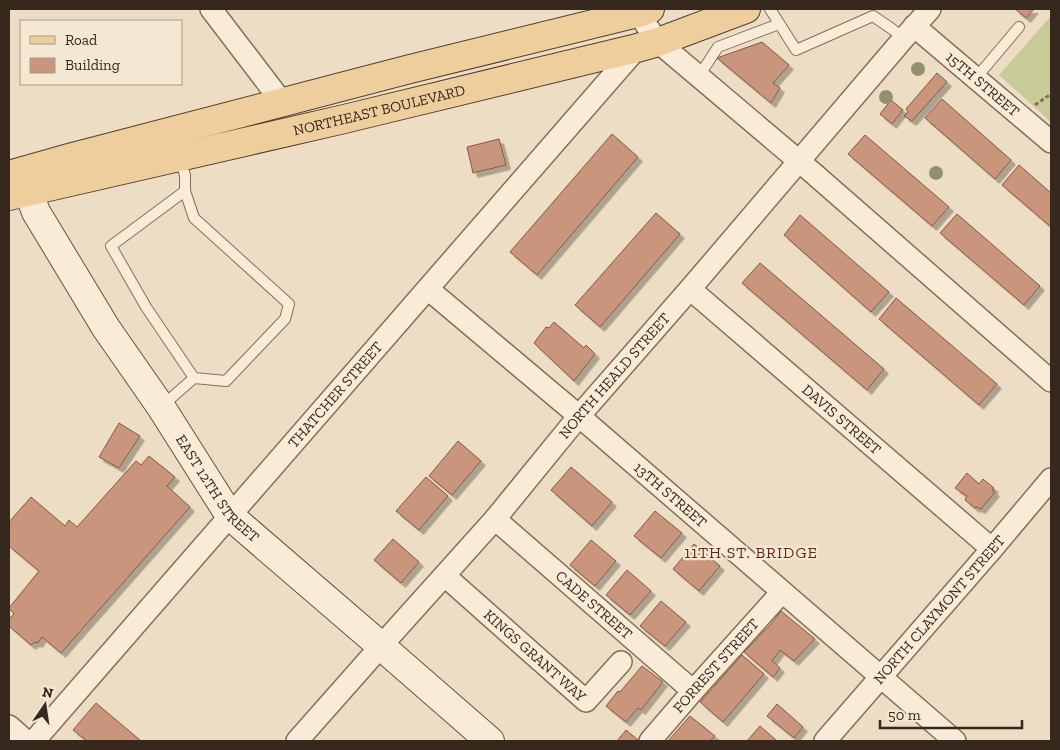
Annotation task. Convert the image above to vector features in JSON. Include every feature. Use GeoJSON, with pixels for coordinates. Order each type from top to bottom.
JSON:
{"type":"FeatureCollection","features":[{"type":"Feature","properties":{"kind":"main road","name":"NORTHEAST BOULEVARD"},"geometry":{"type":"LineString","coordinates":[[17,184],[179,156],[340,120],[648,45],[714,35],[746,9]]}},
{"type":"Feature","properties":{"kind":"main road","name":"NORTHEAST BOULEVARD"},"geometry":{"type":"LineString","coordinates":[[17,184],[68,158],[642,10]]}},
{"type":"Feature","properties":{"kind":"main road","name":"EAST 12TH STREET"},"geometry":{"type":"LineString","coordinates":[[17,184],[106,328],[161,407],[230,516],[490,741]]}},
{"type":"Feature","properties":{"kind":"street"},"geometry":{"type":"LineString","coordinates":[[211,9],[282,102]]}},
{"type":"Feature","properties":{"kind":"street","name":"NORTH HEALD STREET"},"geometry":{"type":"LineString","coordinates":[[297,741],[495,519],[580,416],[930,9]]}},
{"type":"Feature","properties":{"kind":"street"},"geometry":{"type":"LineString","coordinates":[[642,10],[648,45],[699,76],[1051,381]]}},
{"type":"Feature","properties":{"kind":"street","name":"15TH STREET"},"geometry":{"type":"LineString","coordinates":[[909,32],[976,78],[1051,142]]}},
{"type":"Feature","properties":{"kind":"street","name":"THATCHER STREET"},"geometry":{"type":"LineString","coordinates":[[34,741],[428,289],[648,45]]}},
{"type":"Feature","properties":{"kind":"street","name":"DAVIS STREET"},"geometry":{"type":"LineString","coordinates":[[690,288],[992,550]]}},
{"type":"Feature","properties":{"kind":"street","name":"13TH STREET"},"geometry":{"type":"LineString","coordinates":[[428,289],[580,416],[955,741]]}},
{"type":"Feature","properties":{"kind":"street","name":"NORTH CLAYMONT STREET"},"geometry":{"type":"LineString","coordinates":[[825,741],[992,550],[1051,479]]}},
{"type":"Feature","properties":{"kind":"street","name":"CADE STREET"},"geometry":{"type":"LineString","coordinates":[[495,519],[693,691]]}},
{"type":"Feature","properties":{"kind":"street","name":"KINGS GRANT WAY"},"geometry":{"type":"LineString","coordinates":[[445,576],[586,701],[621,662]]}},
{"type":"Feature","properties":{"kind":"street","name":"FORREST STREET"},"geometry":{"type":"LineString","coordinates":[[650,741],[782,592]]}},
{"type":"Feature","properties":{"kind":"street"},"geometry":{"type":"LineString","coordinates":[[9,726],[26,741]]}},
{"type":"Feature","properties":{"kind":"lane"},"geometry":{"type":"LineString","coordinates":[[770,9],[796,50],[873,16],[892,29],[909,32]]}},
{"type":"Feature","properties":{"kind":"lane"},"geometry":{"type":"LineString","coordinates":[[699,76],[714,35],[779,24]]}},
{"type":"Feature","properties":{"kind":"lane"},"geometry":{"type":"LineString","coordinates":[[976,78],[1019,27]]}},
{"type":"Feature","properties":{"kind":"lane"},"geometry":{"type":"LineString","coordinates":[[161,407],[194,378],[226,381],[286,319],[289,304],[194,218],[184,191],[185,175],[179,156]]}},
{"type":"Feature","properties":{"kind":"lane"},"geometry":{"type":"LineString","coordinates":[[184,191],[111,246],[146,307],[194,378]]}},
{"type":"Feature","properties":{"kind":"path"},"geometry":{"type":"LineString","coordinates":[[1030,108],[1051,94]]}},
{"type":"Feature","properties":{"kind":"green space"},"geometry":{"type":"Polygon","coordinates":[[[1051,16],[1051,122],[999,75],[1051,16]]]}},
{"type":"Feature","properties":{"kind":"building"},"geometry":{"type":"Polygon","coordinates":[[[1015,9],[1034,9],[1026,18],[1015,9]]]}},
{"type":"Feature","properties":{"kind":"building"},"geometry":{"type":"Polygon","coordinates":[[[762,42],[789,65],[773,83],[780,88],[771,103],[717,58],[762,42]]]}},
{"type":"Feature","properties":{"kind":"building"},"geometry":{"type":"Polygon","coordinates":[[[937,73],[947,82],[912,121],[904,116],[908,112],[906,109],[937,73]]]}},
{"type":"Feature","properties":{"kind":"building"},"geometry":{"type":"Polygon","coordinates":[[[942,99],[1011,160],[995,179],[925,118],[942,99]]]}},
{"type":"Feature","properties":{"kind":"building"},"geometry":{"type":"Polygon","coordinates":[[[891,100],[903,110],[892,124],[880,114],[891,100]]]}},
{"type":"Feature","properties":{"kind":"building"},"geometry":{"type":"Polygon","coordinates":[[[612,134],[638,157],[537,275],[510,252],[612,134]]]}},
{"type":"Feature","properties":{"kind":"building"},"geometry":{"type":"Polygon","coordinates":[[[865,135],[949,207],[932,226],[848,154],[865,135]]]}},
{"type":"Feature","properties":{"kind":"building"},"geometry":{"type":"Polygon","coordinates":[[[499,139],[506,165],[473,173],[467,147],[499,139]]]}},
{"type":"Feature","properties":{"kind":"building"},"geometry":{"type":"Polygon","coordinates":[[[1019,165],[1051,193],[1051,227],[1002,185],[1019,165]]]}},
{"type":"Feature","properties":{"kind":"building"},"geometry":{"type":"Polygon","coordinates":[[[656,213],[680,234],[600,327],[575,305],[656,213]]]}},
{"type":"Feature","properties":{"kind":"building"},"geometry":{"type":"Polygon","coordinates":[[[957,214],[1040,286],[1024,305],[940,233],[957,214]]]}},
{"type":"Feature","properties":{"kind":"building"},"geometry":{"type":"Polygon","coordinates":[[[800,215],[889,292],[871,312],[784,235],[800,215]]]}},
{"type":"Feature","properties":{"kind":"building"},"geometry":{"type":"Polygon","coordinates":[[[760,263],[884,369],[867,390],[742,283],[760,263]]]}},
{"type":"Feature","properties":{"kind":"building"},"geometry":{"type":"Polygon","coordinates":[[[896,298],[997,384],[979,405],[879,319],[896,298]]]}},
{"type":"Feature","properties":{"kind":"building"},"geometry":{"type":"Polygon","coordinates":[[[554,322],[584,348],[586,345],[595,354],[574,381],[534,343],[546,327],[549,328],[554,322]]]}},
{"type":"Feature","properties":{"kind":"building"},"geometry":{"type":"Polygon","coordinates":[[[119,423],[140,436],[119,468],[99,457],[119,423]]]}},
{"type":"Feature","properties":{"kind":"building"},"geometry":{"type":"Polygon","coordinates":[[[458,441],[481,461],[452,495],[429,476],[458,441]]]}},
{"type":"Feature","properties":{"kind":"building"},"geometry":{"type":"Polygon","coordinates":[[[149,456],[175,477],[167,486],[190,507],[61,653],[42,637],[38,643],[35,642],[31,645],[9,626],[9,619],[14,614],[9,608],[39,571],[9,546],[9,522],[31,497],[65,526],[69,520],[77,527],[136,461],[141,465],[149,456]]]}},
{"type":"Feature","properties":{"kind":"building"},"geometry":{"type":"Polygon","coordinates":[[[571,467],[612,502],[592,526],[551,490],[571,467]]]}},
{"type":"Feature","properties":{"kind":"building"},"geometry":{"type":"Polygon","coordinates":[[[967,473],[979,484],[983,479],[994,488],[992,490],[995,492],[981,509],[975,508],[965,500],[967,496],[955,488],[967,473]]]}},
{"type":"Feature","properties":{"kind":"building"},"geometry":{"type":"Polygon","coordinates":[[[426,477],[448,496],[419,530],[396,511],[426,477]]]}},
{"type":"Feature","properties":{"kind":"building"},"geometry":{"type":"Polygon","coordinates":[[[655,511],[682,533],[661,558],[634,536],[655,511]]]}},
{"type":"Feature","properties":{"kind":"building"},"geometry":{"type":"Polygon","coordinates":[[[393,539],[419,562],[401,583],[374,560],[393,539]]]}},
{"type":"Feature","properties":{"kind":"building"},"geometry":{"type":"Polygon","coordinates":[[[591,540],[616,561],[595,586],[570,565],[591,540]]]}},
{"type":"Feature","properties":{"kind":"building"},"geometry":{"type":"Polygon","coordinates":[[[694,544],[720,566],[699,591],[673,569],[694,544]]]}},
{"type":"Feature","properties":{"kind":"building"},"geometry":{"type":"Polygon","coordinates":[[[627,570],[651,591],[630,615],[606,595],[627,570]]]}},
{"type":"Feature","properties":{"kind":"building"},"geometry":{"type":"Polygon","coordinates":[[[661,601],[686,622],[665,646],[640,626],[661,601]]]}},
{"type":"Feature","properties":{"kind":"building"},"geometry":{"type":"Polygon","coordinates":[[[781,611],[815,639],[794,661],[780,650],[772,661],[780,668],[773,677],[744,652],[781,611]]]}},
{"type":"Feature","properties":{"kind":"building"},"geometry":{"type":"Polygon","coordinates":[[[742,655],[764,674],[723,722],[700,702],[742,655]]]}},
{"type":"Feature","properties":{"kind":"building"},"geometry":{"type":"Polygon","coordinates":[[[642,666],[663,682],[641,710],[638,708],[626,722],[606,706],[642,666]]]}},
{"type":"Feature","properties":{"kind":"building"},"geometry":{"type":"Polygon","coordinates":[[[96,703],[141,741],[87,741],[73,730],[96,703]]]}},
{"type":"Feature","properties":{"kind":"building"},"geometry":{"type":"Polygon","coordinates":[[[777,704],[803,727],[794,738],[767,716],[777,704]]]}},
{"type":"Feature","properties":{"kind":"building"},"geometry":{"type":"Polygon","coordinates":[[[690,716],[715,736],[710,741],[668,741],[690,716]]]}},
{"type":"Feature","properties":{"kind":"building"},"geometry":{"type":"Polygon","coordinates":[[[760,726],[777,741],[747,741],[760,726]]]}},
{"type":"Feature","properties":{"kind":"building"},"geometry":{"type":"Polygon","coordinates":[[[626,730],[638,740],[642,738],[646,741],[617,741],[626,730]]]}},
{"type":"Feature","properties":{"kind":"district","name":"11TH ST. BRIDGE"},"geometry":{"type":"Point","coordinates":[751,552]}}]}
